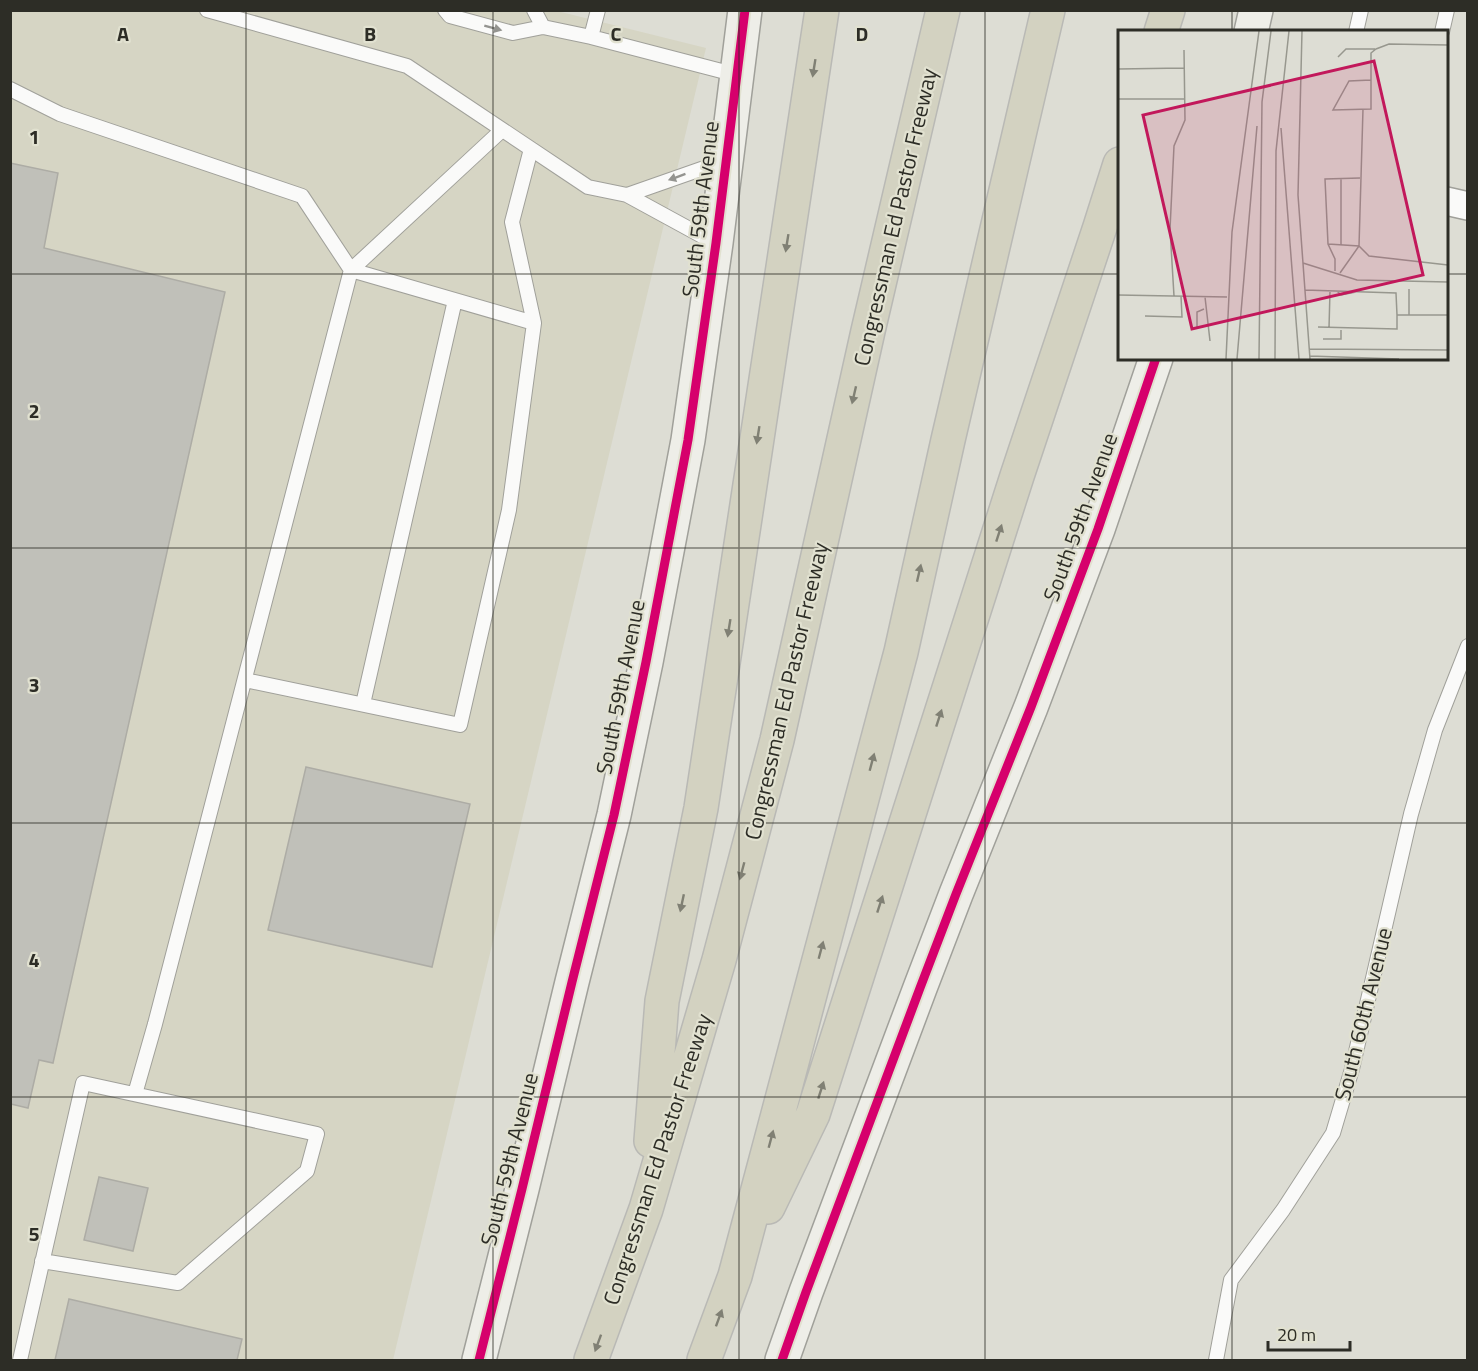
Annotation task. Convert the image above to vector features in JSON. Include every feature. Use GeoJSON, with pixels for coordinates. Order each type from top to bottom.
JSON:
{"type":"FeatureCollection","features":[{"type":"Feature","properties":{"kind":"highway"},"geometry":{"type":"LineString","coordinates":[[646,1209],[662,1001],[701,808],[822,10]]}},
{"type":"Feature","properties":{"kind":"highway","name":"Congressman Ed Pastor Freeway"},"geometry":{"type":"LineString","coordinates":[[591,1360],[646,1209],[719,960],[777,740],[868,331],[943,10]]}},
{"type":"Feature","properties":{"kind":"highway"},"geometry":{"type":"LineString","coordinates":[[704,1360],[735,1276],[901,652],[1048,10]]}},
{"type":"Feature","properties":{"kind":"highway"},"geometry":{"type":"LineString","coordinates":[[1162,30],[1168,10]]}},
{"type":"Feature","properties":{"kind":"highway"},"geometry":{"type":"LineString","coordinates":[[735,1276],[813,1114],[1118,167]]}},
{"type":"Feature","properties":{"kind":"main road","name":"South 59th Avenue"},"geometry":{"type":"LineString","coordinates":[[479,1360],[616,804],[646,662],[688,440],[716,243],[745,10]]}},
{"type":"Feature","properties":{"kind":"main road"},"geometry":{"type":"LineString","coordinates":[[1251,30],[1256,10]]}},
{"type":"Feature","properties":{"kind":"main road","name":"South 59th Avenue"},"geometry":{"type":"LineString","coordinates":[[782,1360],[924,977],[1098,530],[1155,360]]}},
{"type":"Feature","properties":{"kind":"street"},"geometry":{"type":"LineString","coordinates":[[1448,201],[1467,206]]}},
{"type":"Feature","properties":{"kind":"lane"},"geometry":{"type":"LineString","coordinates":[[207,10],[407,66],[588,187],[627,195],[716,243]]}},
{"type":"Feature","properties":{"kind":"lane"},"geometry":{"type":"LineString","coordinates":[[445,10],[450,16],[513,33],[543,27],[591,37],[737,75]]}},
{"type":"Feature","properties":{"kind":"lane"},"geometry":{"type":"LineString","coordinates":[[534,10],[543,27]]}},
{"type":"Feature","properties":{"kind":"lane"},"geometry":{"type":"LineString","coordinates":[[591,37],[598,10]]}},
{"type":"Feature","properties":{"kind":"lane"},"geometry":{"type":"LineString","coordinates":[[1356,30],[1361,10]]}},
{"type":"Feature","properties":{"kind":"lane"},"geometry":{"type":"LineString","coordinates":[[1442,30],[1447,10]]}},
{"type":"Feature","properties":{"kind":"lane"},"geometry":{"type":"LineString","coordinates":[[10,89],[60,114],[302,196],[351,270],[534,323]]}},
{"type":"Feature","properties":{"kind":"lane"},"geometry":{"type":"LineString","coordinates":[[135,1094],[351,270],[502,130]]}},
{"type":"Feature","properties":{"kind":"lane"},"geometry":{"type":"LineString","coordinates":[[245,680],[460,725],[509,510],[534,323],[512,222],[531,149]]}},
{"type":"Feature","properties":{"kind":"lane"},"geometry":{"type":"LineString","coordinates":[[627,195],[726,160]]}},
{"type":"Feature","properties":{"kind":"lane"},"geometry":{"type":"LineString","coordinates":[[363,704],[455,300]]}},
{"type":"Feature","properties":{"kind":"lane","name":"South 60th Avenue"},"geometry":{"type":"LineString","coordinates":[[1216,1360],[1231,1280],[1283,1210],[1333,1133],[1352,1069],[1411,814],[1435,729],[1467,646]]}},
{"type":"Feature","properties":{"kind":"lane"},"geometry":{"type":"LineString","coordinates":[[20,1360],[42,1261],[83,1083],[317,1134],[307,1171],[178,1283],[42,1261]]}},
{"type":"Feature","properties":{"kind":"shaded area"},"geometry":{"type":"Polygon","coordinates":[[[553,10],[706,48],[393,1360],[11,1360],[10,11],[553,10]]]}},
{"type":"Feature","properties":{"kind":"building"},"geometry":{"type":"Polygon","coordinates":[[[10,163],[58,173],[44,248],[225,292],[53,1063],[39,1060],[28,1108],[10,1105],[10,163]]]}},
{"type":"Feature","properties":{"kind":"building"},"geometry":{"type":"Polygon","coordinates":[[[306,767],[470,804],[432,967],[268,930],[306,767]]]}},
{"type":"Feature","properties":{"kind":"building"},"geometry":{"type":"Polygon","coordinates":[[[99,1177],[148,1188],[133,1251],[84,1240],[99,1177]]]}},
{"type":"Feature","properties":{"kind":"building"},"geometry":{"type":"Polygon","coordinates":[[[69,1299],[242,1339],[237,1360],[55,1360],[69,1299]]]}},
{"type":"Feature","properties":{"kind":"cycle path"},"geometry":{"type":"LineString","coordinates":[[479,1360],[614,815],[646,662],[688,440],[716,243],[745,10]]}},
{"type":"Feature","properties":{"kind":"cycle path"},"geometry":{"type":"LineString","coordinates":[[782,1360],[920,988],[1031,707],[1098,529],[1155,360]]}}]}
